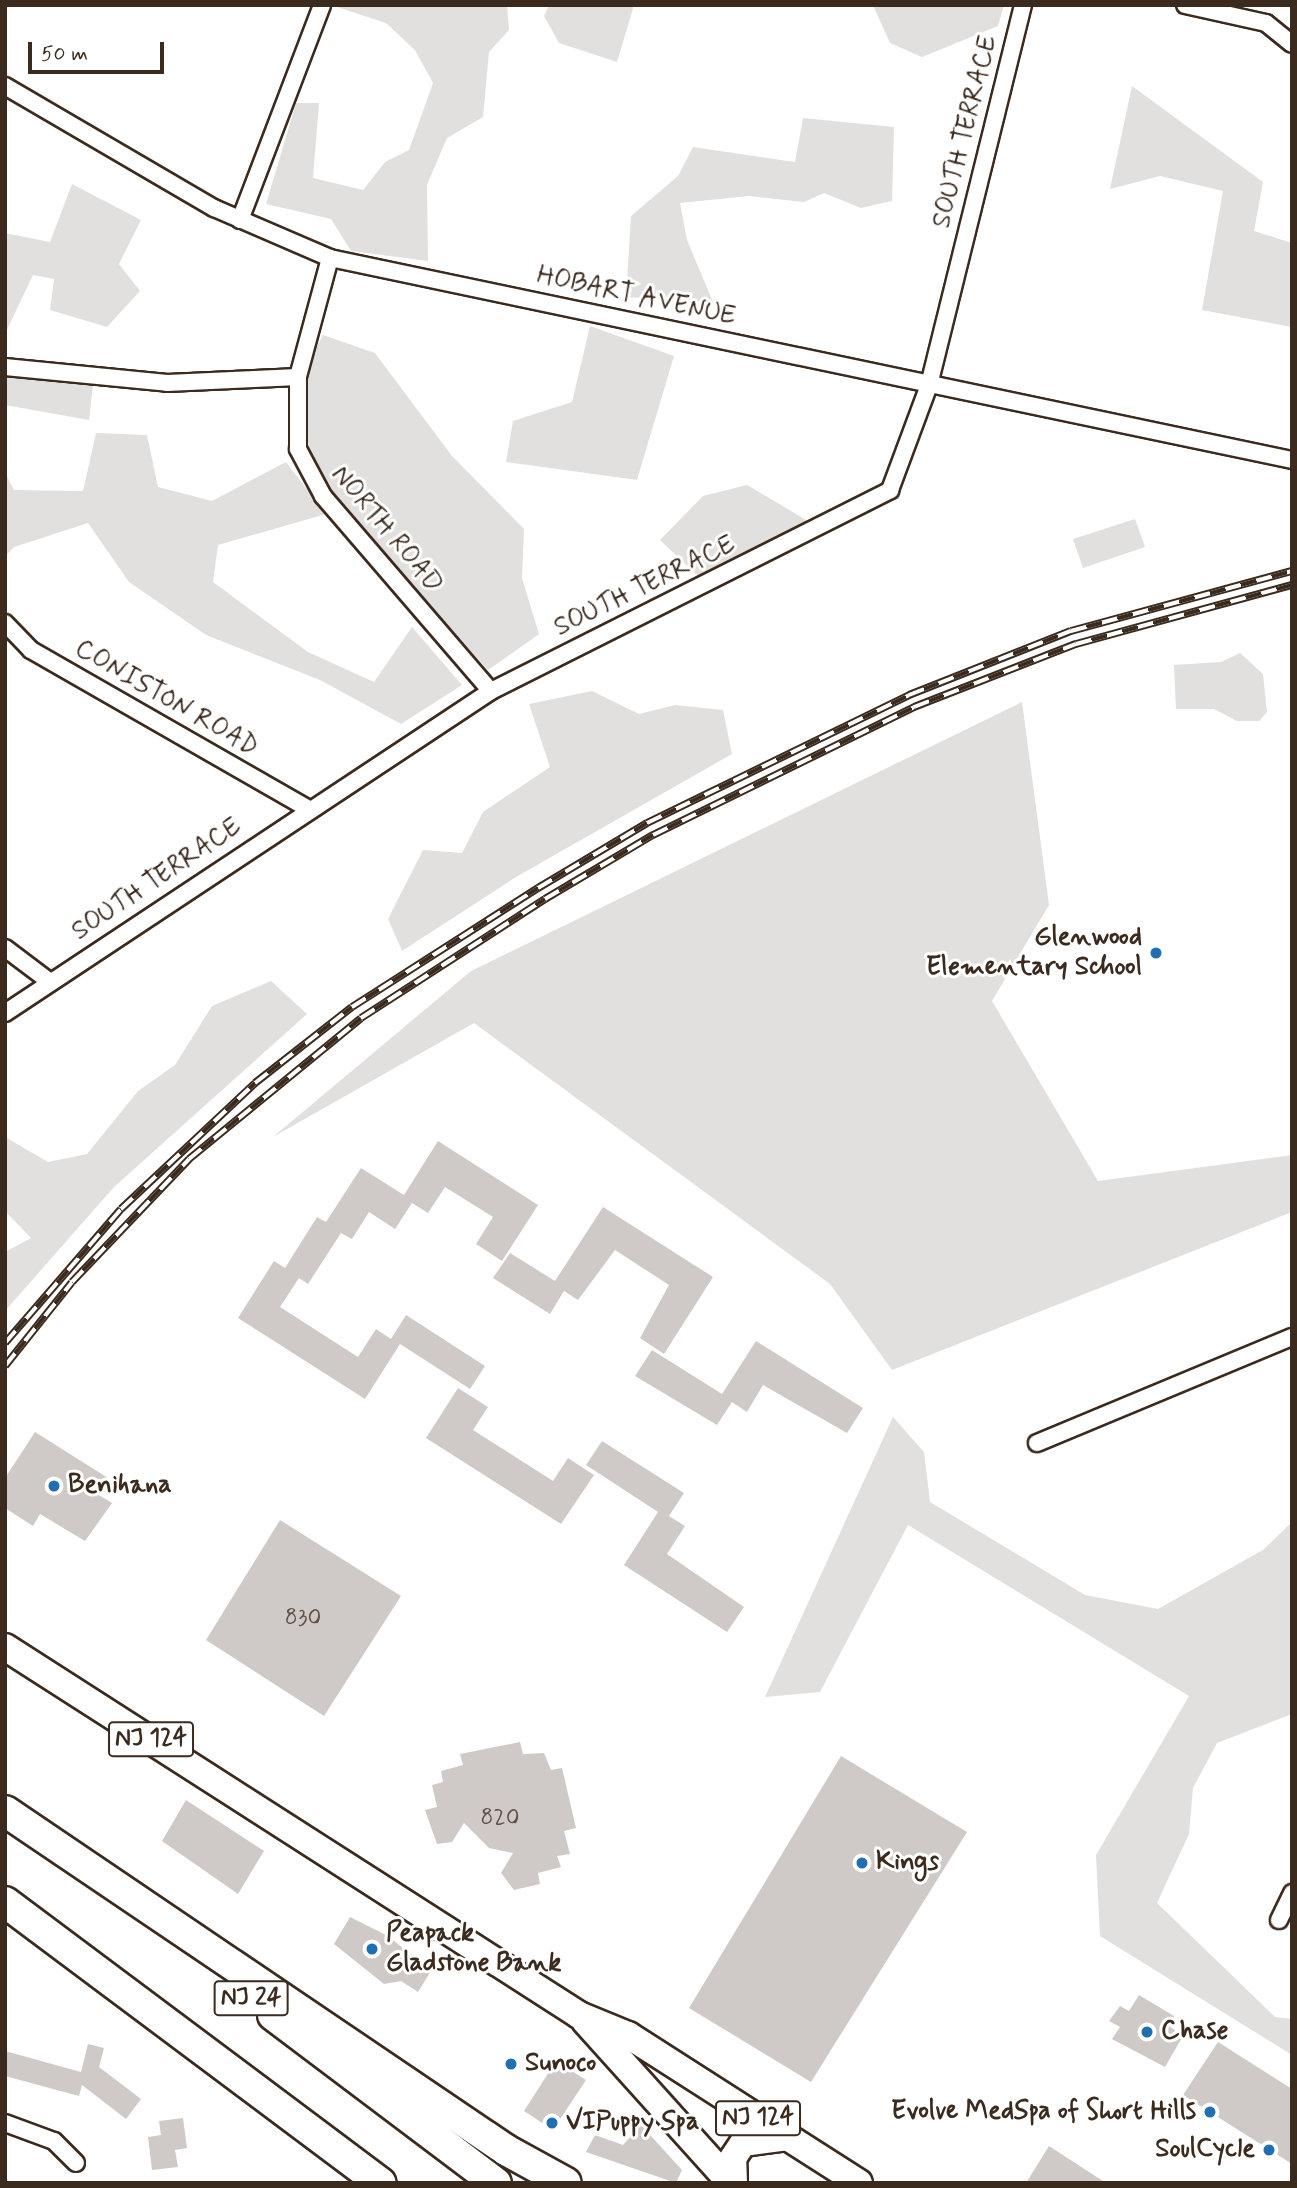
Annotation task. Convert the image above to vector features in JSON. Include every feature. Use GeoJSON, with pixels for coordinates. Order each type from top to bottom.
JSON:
{"type":"FeatureCollection","features":[{"type":"Feature","properties":{"kind":"highway","name":"NJ 24"},"geometry":{"type":"LineString","coordinates":[[5,1812],[496,2183]]}},
{"type":"Feature","properties":{"kind":"highway"},"geometry":{"type":"LineString","coordinates":[[5,1812],[506,2150],[566,2183]]}},
{"type":"Feature","properties":{"kind":"highway","name":"NJ 24"},"geometry":{"type":"LineString","coordinates":[[5,1902],[381,2183]]}},
{"type":"Feature","properties":{"kind":"main road","name":"NJ 124"},"geometry":{"type":"LineString","coordinates":[[5,1647],[579,2015],[628,2035],[859,2183]]}},
{"type":"Feature","properties":{"kind":"main road","name":"NJ 124"},"geometry":{"type":"LineString","coordinates":[[579,2015],[733,2183]]}},
{"type":"Feature","properties":{"kind":"main road"},"geometry":{"type":"LineString","coordinates":[[733,2183],[733,2158],[743,2143],[788,2137]]}},
{"type":"Feature","properties":{"kind":"street"},"geometry":{"type":"LineString","coordinates":[[240,220],[322,5]]}},
{"type":"Feature","properties":{"kind":"street","name":"SOUTH TERRACE"},"geometry":{"type":"LineString","coordinates":[[5,1013],[49,981],[491,691],[871,504],[899,475],[929,385],[1023,5]]}},
{"type":"Feature","properties":{"kind":"street"},"geometry":{"type":"LineString","coordinates":[[1185,5],[1266,23],[1292,44]]}},
{"type":"Feature","properties":{"kind":"street","name":"HOBART AVENUE"},"geometry":{"type":"LineString","coordinates":[[5,86],[240,220],[330,258],[1292,460]]}},
{"type":"Feature","properties":{"kind":"street","name":"NORTH ROAD"},"geometry":{"type":"LineString","coordinates":[[330,258],[298,377],[298,449],[308,476],[491,691]]}},
{"type":"Feature","properties":{"kind":"street"},"geometry":{"type":"LineString","coordinates":[[5,367],[167,383],[298,377]]}},
{"type":"Feature","properties":{"kind":"street","name":"CONISTON ROAD"},"geometry":{"type":"LineString","coordinates":[[5,623],[31,650],[309,809]]}},
{"type":"Feature","properties":{"kind":"street"},"geometry":{"type":"LineString","coordinates":[[5,948],[49,981]]}},
{"type":"Feature","properties":{"kind":"street"},"geometry":{"type":"LineString","coordinates":[[1037,1443],[1292,1337]]}},
{"type":"Feature","properties":{"kind":"street"},"geometry":{"type":"LineString","coordinates":[[1279,1920],[1292,1893]]}},
{"type":"Feature","properties":{"kind":"street"},"geometry":{"type":"LineString","coordinates":[[5,2123],[54,2141],[76,2164]]}},
{"type":"Feature","properties":{"kind":"shaded area"},"geometry":{"type":"Polygon","coordinates":[[[331,5],[507,5],[509,30],[489,52],[483,117],[447,138],[427,185],[428,261],[351,251],[331,219],[266,204],[296,103],[319,103],[313,178],[363,190],[385,162],[409,150],[433,83],[415,50],[386,23],[331,5]]]}},
{"type":"Feature","properties":{"kind":"shaded area"},"geometry":{"type":"Polygon","coordinates":[[[549,5],[634,5],[617,62],[559,43],[544,16],[549,5]]]}},
{"type":"Feature","properties":{"kind":"shaded area"},"geometry":{"type":"Polygon","coordinates":[[[873,5],[1004,5],[998,26],[922,57],[890,43],[873,5]]]}},
{"type":"Feature","properties":{"kind":"shaded area"},"geometry":{"type":"Polygon","coordinates":[[[1132,86],[1263,182],[1254,231],[1292,243],[1291,327],[1202,310],[1223,191],[1160,176],[1110,189],[1132,86]]]}},
{"type":"Feature","properties":{"kind":"shaded area"},"geometry":{"type":"Polygon","coordinates":[[[803,118],[894,127],[892,201],[861,208],[824,193],[804,202],[749,196],[680,203],[687,240],[713,302],[626,297],[631,216],[678,176],[693,147],[795,162],[803,118]]]}},
{"type":"Feature","properties":{"kind":"shaded area"},"geometry":{"type":"Polygon","coordinates":[[[72,184],[141,220],[119,264],[140,291],[107,327],[50,310],[54,279],[33,275],[5,334],[5,233],[50,242],[72,184]]]}},
{"type":"Feature","properties":{"kind":"shaded area"},"geometry":{"type":"Polygon","coordinates":[[[590,326],[674,356],[637,480],[506,462],[513,421],[572,402],[590,326]]]}},
{"type":"Feature","properties":{"kind":"shaded area"},"geometry":{"type":"Polygon","coordinates":[[[323,335],[375,353],[452,456],[524,529],[522,578],[539,634],[488,670],[316,478],[304,424],[309,361],[323,335]]]}},
{"type":"Feature","properties":{"kind":"shaded area"},"geometry":{"type":"Polygon","coordinates":[[[5,377],[93,385],[89,420],[5,405],[5,377]]]}},
{"type":"Feature","properties":{"kind":"shaded area"},"geometry":{"type":"Polygon","coordinates":[[[96,433],[147,435],[158,487],[212,501],[286,462],[326,514],[218,545],[213,582],[308,652],[374,682],[412,627],[462,685],[401,724],[320,680],[206,635],[129,582],[88,523],[14,547],[5,557],[5,472],[14,490],[83,491],[96,433]]]}},
{"type":"Feature","properties":{"kind":"shaded area"},"geometry":{"type":"Polygon","coordinates":[[[747,485],[808,521],[698,576],[660,540],[703,496],[747,485]]]}},
{"type":"Feature","properties":{"kind":"shaded area"},"geometry":{"type":"Polygon","coordinates":[[[1135,519],[1145,547],[1083,568],[1073,539],[1135,519]]]}},
{"type":"Feature","properties":{"kind":"shaded area"},"geometry":{"type":"Polygon","coordinates":[[[1240,653],[1263,674],[1267,712],[1259,721],[1237,721],[1214,709],[1176,709],[1174,665],[1221,662],[1240,653]]]}},
{"type":"Feature","properties":{"kind":"shaded area"},"geometry":{"type":"Polygon","coordinates":[[[592,691],[639,714],[675,705],[723,710],[732,754],[516,877],[402,951],[388,919],[423,850],[462,853],[483,812],[550,767],[529,704],[592,691]]]}},
{"type":"Feature","properties":{"kind":"shaded area"},"geometry":{"type":"Polygon","coordinates":[[[1022,702],[1049,905],[992,1001],[1098,1181],[1292,1155],[1292,1212],[892,1370],[830,1284],[474,1023],[273,1137],[471,971],[1022,702]]]}},
{"type":"Feature","properties":{"kind":"shaded area"},"geometry":{"type":"Polygon","coordinates":[[[271,981],[307,1014],[114,1187],[5,1311],[5,1252],[31,1238],[5,1211],[5,1137],[48,1162],[87,1154],[138,1091],[175,1065],[212,1006],[271,981]]]}},
{"type":"Feature","properties":{"kind":"shaded area"},"geometry":{"type":"Polygon","coordinates":[[[893,1417],[924,1452],[930,1502],[1085,1595],[1158,1609],[1263,1550],[1292,1522],[1292,1714],[1217,1743],[1193,1788],[1189,1834],[1157,1903],[1275,2017],[1292,2019],[1292,2055],[1100,1936],[1096,1855],[1189,1696],[908,1525],[820,1692],[765,1697],[893,1417]]]}},
{"type":"Feature","properties":{"kind":"building"},"geometry":{"type":"Polygon","coordinates":[[[438,1141],[538,1205],[502,1261],[476,1244],[493,1217],[445,1187],[428,1213],[412,1203],[395,1229],[369,1212],[352,1239],[341,1233],[308,1284],[299,1278],[280,1307],[358,1357],[376,1329],[391,1339],[406,1315],[485,1366],[470,1389],[400,1344],[365,1399],[238,1318],[274,1261],[285,1268],[317,1217],[326,1222],[361,1168],[404,1195],[438,1141]]]}},
{"type":"Feature","properties":{"kind":"building"},"geometry":{"type":"Polygon","coordinates":[[[603,1207],[713,1277],[664,1354],[640,1338],[669,1285],[615,1250],[578,1300],[564,1291],[550,1314],[493,1278],[510,1253],[555,1281],[603,1207]]]}},
{"type":"Feature","properties":{"kind":"building"},"geometry":{"type":"Polygon","coordinates":[[[756,1341],[863,1408],[847,1433],[763,1385],[747,1412],[732,1402],[717,1425],[635,1376],[652,1350],[722,1394],[756,1341]]]}},
{"type":"Feature","properties":{"kind":"building"},"geometry":{"type":"Polygon","coordinates":[[[458,1388],[488,1407],[473,1430],[553,1481],[568,1458],[594,1475],[561,1524],[426,1438],[458,1388]]]}},
{"type":"Feature","properties":{"kind":"building","name":"Benihana"},"geometry":{"type":"Polygon","coordinates":[[[35,1432],[108,1478],[97,1494],[112,1503],[85,1541],[40,1514],[33,1526],[5,1508],[5,1478],[35,1432]]]}},
{"type":"Feature","properties":{"kind":"building"},"geometry":{"type":"Polygon","coordinates":[[[602,1441],[684,1493],[669,1516],[685,1526],[667,1554],[744,1607],[727,1632],[624,1565],[658,1512],[586,1465],[602,1441]]]}},
{"type":"Feature","properties":{"kind":"building"},"geometry":{"type":"Polygon","coordinates":[[[280,1520],[401,1596],[324,1716],[206,1640],[280,1520]]]}},
{"type":"Feature","properties":{"kind":"building"},"geometry":{"type":"Polygon","coordinates":[[[520,1742],[523,1754],[544,1753],[551,1770],[562,1768],[576,1828],[564,1831],[570,1854],[557,1856],[561,1867],[538,1873],[540,1884],[514,1890],[501,1873],[513,1853],[489,1848],[464,1823],[452,1842],[437,1844],[425,1810],[437,1807],[432,1785],[443,1782],[441,1771],[463,1765],[460,1754],[520,1742]]]}},
{"type":"Feature","properties":{"kind":"building","name":"Kings"},"geometry":{"type":"Polygon","coordinates":[[[841,1756],[967,1832],[811,2082],[689,2008],[841,1756]]]}},
{"type":"Feature","properties":{"kind":"building"},"geometry":{"type":"Polygon","coordinates":[[[186,1800],[264,1851],[238,1894],[162,1841],[186,1800]]]}},
{"type":"Feature","properties":{"kind":"building","name":"Peapack Gladstone Bank"},"geometry":{"type":"Polygon","coordinates":[[[350,1917],[388,1936],[431,1971],[418,1992],[401,1981],[384,1984],[334,1944],[350,1917]]]}},
{"type":"Feature","properties":{"kind":"building","name":"Chase"},"geometry":{"type":"Polygon","coordinates":[[[1139,1995],[1174,2016],[1169,2026],[1183,2036],[1165,2067],[1112,2039],[1120,2027],[1109,2021],[1120,2006],[1129,2011],[1139,1995]]]}},
{"type":"Feature","properties":{"kind":"building"},"geometry":{"type":"Polygon","coordinates":[[[1218,2042],[1292,2089],[1292,2164],[1183,2095],[1218,2042]]]}},
{"type":"Feature","properties":{"kind":"building"},"geometry":{"type":"Polygon","coordinates":[[[88,2044],[104,2048],[99,2067],[141,2099],[126,2119],[82,2085],[79,2096],[5,2076],[5,2051],[81,2072],[88,2044]]]}},
{"type":"Feature","properties":{"kind":"building"},"geometry":{"type":"Polygon","coordinates":[[[556,2061],[586,2080],[553,2130],[524,2111],[556,2061]]]}},
{"type":"Feature","properties":{"kind":"building"},"geometry":{"type":"Polygon","coordinates":[[[183,2118],[187,2148],[175,2150],[178,2167],[152,2170],[148,2137],[161,2135],[159,2121],[183,2118]]]}},
{"type":"Feature","properties":{"kind":"building"},"geometry":{"type":"Polygon","coordinates":[[[641,2125],[682,2170],[676,2183],[586,2152],[595,2135],[623,2145],[641,2125]]]}},
{"type":"Feature","properties":{"kind":"building"},"geometry":{"type":"Polygon","coordinates":[[[1049,2146],[1106,2183],[1026,2183],[1049,2146]]]}},
{"type":"Feature","properties":{"kind":"railway"},"geometry":{"type":"LineString","coordinates":[[5,1343],[121,1209],[255,1083],[352,1007],[538,888],[647,823],[909,695],[1071,631],[1292,571]]}},
{"type":"Feature","properties":{"kind":"railway"},"geometry":{"type":"LineString","coordinates":[[5,1366],[72,1282],[189,1159],[361,1018],[545,899],[653,835],[914,707],[1076,644],[1292,585]]}},
{"type":"Feature","properties":{"kind":"place","name":"Glenwood Elementary School"},"geometry":{"type":"Point","coordinates":[1156,953]}},
{"type":"Feature","properties":{"kind":"place","name":"Benihana"},"geometry":{"type":"Point","coordinates":[54,1486]}},
{"type":"Feature","properties":{"kind":"place","name":"Kings"},"geometry":{"type":"Point","coordinates":[862,1863]}},
{"type":"Feature","properties":{"kind":"place","name":"Peapack Gladstone Bank"},"geometry":{"type":"Point","coordinates":[372,1949]}},
{"type":"Feature","properties":{"kind":"place","name":"Chase"},"geometry":{"type":"Point","coordinates":[1147,2032]}},
{"type":"Feature","properties":{"kind":"place","name":"Sunoco"},"geometry":{"type":"Point","coordinates":[511,2064]}},
{"type":"Feature","properties":{"kind":"place","name":"Evolve MedSpa of Short Hills"},"geometry":{"type":"Point","coordinates":[1210,2112]}},
{"type":"Feature","properties":{"kind":"place","name":"VIPuppy Spa"},"geometry":{"type":"Point","coordinates":[552,2123]}},
{"type":"Feature","properties":{"kind":"place","name":"SoulCycle"},"geometry":{"type":"Point","coordinates":[1269,2150]}}]}
